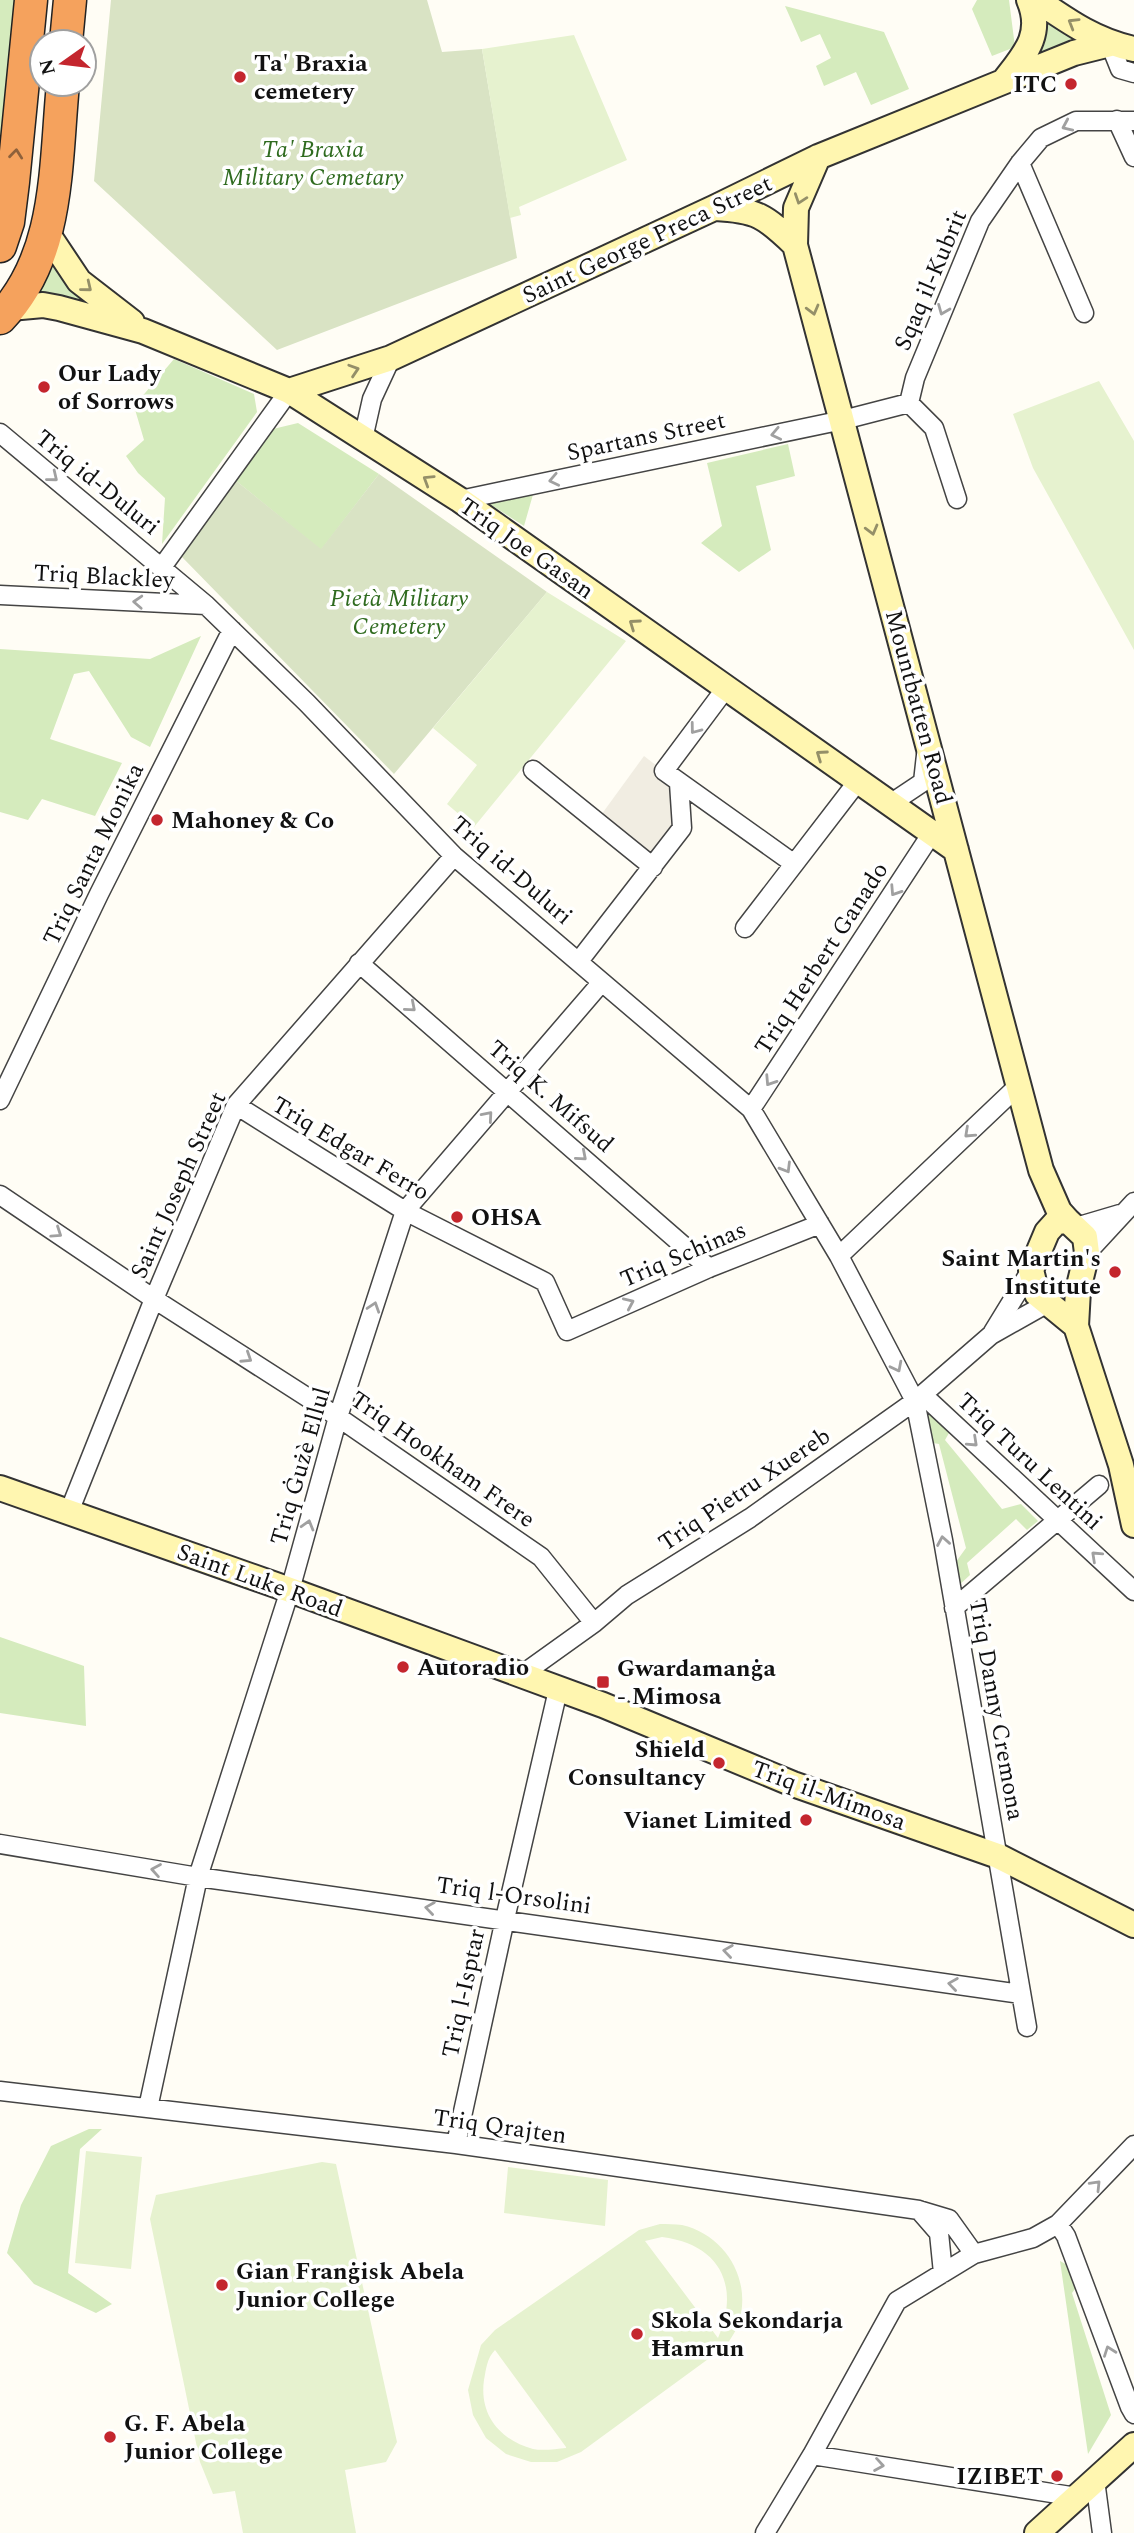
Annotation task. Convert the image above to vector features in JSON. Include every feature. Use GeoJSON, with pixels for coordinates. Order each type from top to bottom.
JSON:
{"type":"FeatureCollection","features":[{"type":"Feature","properties":{"kind":"highway"},"geometry":{"type":"LineString","coordinates":[[4,234],[31,0]]}},
{"type":"Feature","properties":{"kind":"highway"},"geometry":{"type":"LineString","coordinates":[[67,28],[70,0]]}},
{"type":"Feature","properties":{"kind":"highway"},"geometry":{"type":"LineString","coordinates":[[5,313],[36,268],[47,233],[61,98]]}},
{"type":"Feature","properties":{"kind":"street"},"geometry":{"type":"LineString","coordinates":[[1003,82],[1029,48],[1035,24],[1029,0]]}},
{"type":"Feature","properties":{"kind":"street"},"geometry":{"type":"LineString","coordinates":[[1037,0],[1071,23],[1122,46],[1120,69],[1134,73]]}},
{"type":"Feature","properties":{"kind":"street","name":"Saint George Preca Street"},"geometry":{"type":"LineString","coordinates":[[289,391],[391,358],[818,157],[1074,53],[1122,46]]}},
{"type":"Feature","properties":{"kind":"street","name":"Sqaq il-Kubrit"},"geometry":{"type":"LineString","coordinates":[[909,403],[915,378],[980,220],[1020,163],[1041,138],[1076,121],[1126,121]]}},
{"type":"Feature","properties":{"kind":"street"},"geometry":{"type":"LineString","coordinates":[[1126,121],[1134,157]]}},
{"type":"Feature","properties":{"kind":"street","name":"Mountbatten Road"},"geometry":{"type":"LineString","coordinates":[[818,157],[796,208],[795,245],[1018,1086],[1041,1170],[1063,1227]]}},
{"type":"Feature","properties":{"kind":"street"},"geometry":{"type":"LineString","coordinates":[[1020,163],[1084,313]]}},
{"type":"Feature","properties":{"kind":"street"},"geometry":{"type":"LineString","coordinates":[[714,208],[746,209],[773,224],[795,245]]}},
{"type":"Feature","properties":{"kind":"street","name":"Triq Joe Gasan"},"geometry":{"type":"LineString","coordinates":[[47,233],[79,281],[143,331]]}},
{"type":"Feature","properties":{"kind":"street","name":"Triq Joe Gasan"},"geometry":{"type":"LineString","coordinates":[[5,313],[43,305],[60,308],[143,331],[289,391],[460,500],[956,850]]}},
{"type":"Feature","properties":{"kind":"street"},"geometry":{"type":"LineString","coordinates":[[363,439],[372,399],[391,358]]}},
{"type":"Feature","properties":{"kind":"street"},"geometry":{"type":"LineString","coordinates":[[162,567],[289,391]]}},
{"type":"Feature","properties":{"kind":"street"},"geometry":{"type":"LineString","coordinates":[[843,420],[909,403],[934,428],[957,499]]}},
{"type":"Feature","properties":{"kind":"street","name":"Spartans Street"},"geometry":{"type":"LineString","coordinates":[[460,500],[843,420]]}},
{"type":"Feature","properties":{"kind":"street","name":"Triq id-Duluri"},"geometry":{"type":"LineString","coordinates":[[0,433],[206,605],[307,703],[454,856],[751,1109],[839,1256],[919,1398]]}},
{"type":"Feature","properties":{"kind":"street","name":"Triq Blackley"},"geometry":{"type":"LineString","coordinates":[[0,595],[206,605]]}},
{"type":"Feature","properties":{"kind":"street","name":"Triq Santa Monika"},"geometry":{"type":"LineString","coordinates":[[0,1100],[99,894],[232,630]]}},
{"type":"Feature","properties":{"kind":"street"},"geometry":{"type":"LineString","coordinates":[[726,688],[664,771],[793,863]]}},
{"type":"Feature","properties":{"kind":"street"},"geometry":{"type":"LineString","coordinates":[[890,804],[923,782],[928,743]]}},
{"type":"Feature","properties":{"kind":"street"},"geometry":{"type":"LineString","coordinates":[[533,770],[653,867]]}},
{"type":"Feature","properties":{"kind":"street"},"geometry":{"type":"LineString","coordinates":[[745,928],[858,781]]}},
{"type":"Feature","properties":{"kind":"street"},"geometry":{"type":"LineString","coordinates":[[579,961],[682,828],[679,783]]}},
{"type":"Feature","properties":{"kind":"street","name":"Triq Herbert Ganado"},"geometry":{"type":"LineString","coordinates":[[751,1109],[932,834]]}},
{"type":"Feature","properties":{"kind":"street","name":"Saint Joseph Street"},"geometry":{"type":"LineString","coordinates":[[69,1512],[154,1299],[236,1105],[454,856]]}},
{"type":"Feature","properties":{"kind":"street","name":"Triq K. Mifsud"},"geometry":{"type":"LineString","coordinates":[[359,963],[709,1268]]}},
{"type":"Feature","properties":{"kind":"street","name":"Triq Ġużè Ellul"},"geometry":{"type":"LineString","coordinates":[[148,2108],[198,1877],[290,1590],[338,1417],[405,1211],[601,983]]}},
{"type":"Feature","properties":{"kind":"street"},"geometry":{"type":"LineString","coordinates":[[839,1256],[1018,1086]]}},
{"type":"Feature","properties":{"kind":"street","name":"Triq Edgar Ferro"},"geometry":{"type":"LineString","coordinates":[[236,1105],[405,1211],[545,1282],[567,1331]]}},
{"type":"Feature","properties":{"kind":"street","name":"Triq Hookham Frere"},"geometry":{"type":"LineString","coordinates":[[0,1195],[154,1299],[338,1417],[541,1557],[594,1623]]}},
{"type":"Feature","properties":{"kind":"street"},"geometry":{"type":"LineString","coordinates":[[1087,1253],[1120,1214],[1134,1202]]}},
{"type":"Feature","properties":{"kind":"street"},"geometry":{"type":"LineString","coordinates":[[1076,1326],[1037,1294],[1031,1270],[1063,1227],[1120,1214]]}},
{"type":"Feature","properties":{"kind":"street","name":"Triq Schinas"},"geometry":{"type":"LineString","coordinates":[[567,1331],[709,1268],[820,1224]]}},
{"type":"Feature","properties":{"kind":"street"},"geometry":{"type":"LineString","coordinates":[[1063,1227],[1085,1237],[1087,1253],[1078,1290],[1076,1326],[1127,1459],[1134,1525]]}},
{"type":"Feature","properties":{"kind":"street","name":"Triq Pietru Xuereb"},"geometry":{"type":"LineString","coordinates":[[991,1335],[1031,1270]]}},
{"type":"Feature","properties":{"kind":"street"},"geometry":{"type":"LineString","coordinates":[[1046,1304],[1068,1301],[1078,1290]]}},
{"type":"Feature","properties":{"kind":"street","name":"Triq Pietru Xuereb"},"geometry":{"type":"LineString","coordinates":[[520,1676],[594,1623],[627,1595],[750,1518],[919,1398],[991,1335],[1046,1304]]}},
{"type":"Feature","properties":{"kind":"street","name":"Triq Turu Lentini"},"geometry":{"type":"LineString","coordinates":[[919,1398],[1134,1591]]}},
{"type":"Feature","properties":{"kind":"street","name":"Triq Danny Cremona"},"geometry":{"type":"LineString","coordinates":[[919,1398],[1027,2027]]}},
{"type":"Feature","properties":{"kind":"street"},"geometry":{"type":"LineString","coordinates":[[954,1608],[1099,1485]]}},
{"type":"Feature","properties":{"kind":"street","name":"Saint Luke Road"},"geometry":{"type":"LineString","coordinates":[[0,1488],[290,1590],[520,1676]]}},
{"type":"Feature","properties":{"kind":"street","name":"Triq il-Mimosa"},"geometry":{"type":"LineString","coordinates":[[520,1676],[603,1705],[793,1784],[998,1856],[1134,1925]]}},
{"type":"Feature","properties":{"kind":"street","name":"Triq l-Isptar"},"geometry":{"type":"LineString","coordinates":[[456,2144],[558,1690]]}},
{"type":"Feature","properties":{"kind":"street","name":"Triq l-Orsolini"},"geometry":{"type":"LineString","coordinates":[[0,1843],[198,1877],[1021,1994]]}},
{"type":"Feature","properties":{"kind":"street","name":"Triq Qrajten"},"geometry":{"type":"LineString","coordinates":[[0,2091],[456,2144],[919,2210],[949,2220],[974,2254]]}},
{"type":"Feature","properties":{"kind":"street"},"geometry":{"type":"LineString","coordinates":[[765,2533],[812,2455],[897,2301],[974,2254],[1033,2238],[1058,2224],[1134,2145]]}},
{"type":"Feature","properties":{"kind":"street"},"geometry":{"type":"LineString","coordinates":[[919,2210],[939,2234],[943,2273]]}},
{"type":"Feature","properties":{"kind":"street"},"geometry":{"type":"LineString","coordinates":[[1058,2224],[1066,2236],[1129,2407],[1134,2414]]}},
{"type":"Feature","properties":{"kind":"street"},"geometry":{"type":"LineString","coordinates":[[1037,2533],[1134,2445]]}},
{"type":"Feature","properties":{"kind":"street"},"geometry":{"type":"LineString","coordinates":[[812,2455],[1077,2497]]}},
{"type":"Feature","properties":{"kind":"street"},"geometry":{"type":"LineString","coordinates":[[1095,2480],[1102,2533]]}},
{"type":"Feature","properties":{"kind":"green space"},"geometry":{"type":"Polygon","coordinates":[[[0,0],[17,0],[0,189],[0,0]]]}},
{"type":"Feature","properties":{"kind":"green space","name":"Ta' Braxia Military Cemetary"},"geometry":{"type":"Polygon","coordinates":[[[111,0],[427,0],[442,52],[482,49],[517,258],[277,350],[94,181],[111,0]]]}},
{"type":"Feature","properties":{"kind":"green space"},"geometry":{"type":"Polygon","coordinates":[[[977,0],[1009,0],[1015,47],[992,56],[972,9],[977,0]]]}},
{"type":"Feature","properties":{"kind":"green space"},"geometry":{"type":"Polygon","coordinates":[[[785,6],[884,32],[909,89],[871,105],[856,72],[824,86],[816,66],[831,58],[820,34],[801,42],[785,6]]]}},
{"type":"Feature","properties":{"kind":"green space"},"geometry":{"type":"Polygon","coordinates":[[[1045,21],[1082,42],[1031,64],[1042,46],[1045,21]]]}},
{"type":"Feature","properties":{"kind":"green space"},"geometry":{"type":"Polygon","coordinates":[[[574,35],[627,160],[519,207],[521,215],[510,218],[482,49],[574,35]]]}},
{"type":"Feature","properties":{"kind":"green space"},"geometry":{"type":"Polygon","coordinates":[[[47,258],[71,289],[115,318],[68,297],[31,297],[47,258]]]}},
{"type":"Feature","properties":{"kind":"green space"},"geometry":{"type":"Polygon","coordinates":[[[174,359],[254,394],[257,412],[162,544],[165,498],[138,473],[126,456],[144,440],[134,406],[174,359]]]}},
{"type":"Feature","properties":{"kind":"green space"},"geometry":{"type":"Polygon","coordinates":[[[1099,381],[1134,441],[1134,650],[1033,468],[1013,414],[1099,381]]]}},
{"type":"Feature","properties":{"kind":"green space"},"geometry":{"type":"Polygon","coordinates":[[[298,423],[379,474],[321,550],[235,480],[273,429],[298,423]]]}},
{"type":"Feature","properties":{"kind":"green space"},"geometry":{"type":"Polygon","coordinates":[[[788,444],[795,476],[756,486],[771,550],[739,572],[701,543],[722,526],[707,463],[788,444]]]}},
{"type":"Feature","properties":{"kind":"green space","name":"Pietà Military Cemetery"},"geometry":{"type":"Polygon","coordinates":[[[379,474],[547,592],[394,774],[182,557],[235,480],[321,549],[379,474]]]}},
{"type":"Feature","properties":{"kind":"green space"},"geometry":{"type":"Polygon","coordinates":[[[534,491],[524,526],[488,503],[534,491]]]}},
{"type":"Feature","properties":{"kind":"green space"},"geometry":{"type":"Polygon","coordinates":[[[547,592],[626,641],[474,827],[447,804],[477,765],[433,728],[547,592]]]}},
{"type":"Feature","properties":{"kind":"green space"},"geometry":{"type":"Polygon","coordinates":[[[201,636],[150,747],[131,737],[89,671],[74,674],[50,739],[122,763],[95,816],[42,799],[28,820],[0,812],[0,649],[150,659],[201,636]]]}},
{"type":"Feature","properties":{"kind":"green space"},"geometry":{"type":"Polygon","coordinates":[[[929,1413],[949,1433],[945,1440],[1002,1509],[1021,1504],[1038,1521],[1027,1530],[1016,1519],[967,1563],[970,1575],[957,1587],[953,1566],[966,1548],[939,1444],[927,1442],[923,1415],[929,1413]]]}},
{"type":"Feature","properties":{"kind":"green space"},"geometry":{"type":"Polygon","coordinates":[[[0,1637],[84,1666],[86,1726],[0,1713],[0,1637]]]}},
{"type":"Feature","properties":{"kind":"green space"},"geometry":{"type":"Polygon","coordinates":[[[89,2129],[102,2129],[80,2149],[68,2273],[112,2304],[96,2313],[34,2284],[7,2253],[21,2205],[51,2146],[89,2129]]]}},
{"type":"Feature","properties":{"kind":"green space"},"geometry":{"type":"Polygon","coordinates":[[[86,2151],[142,2157],[131,2269],[75,2263],[86,2151]]]}},
{"type":"Feature","properties":{"kind":"green space"},"geometry":{"type":"Polygon","coordinates":[[[322,2162],[336,2164],[397,2442],[386,2462],[345,2470],[356,2533],[243,2533],[235,2491],[213,2494],[200,2462],[150,2219],[156,2195],[322,2162]]]}},
{"type":"Feature","properties":{"kind":"green space"},"geometry":{"type":"Polygon","coordinates":[[[508,2167],[608,2180],[605,2226],[504,2213],[508,2167]]]}},
{"type":"Feature","properties":{"kind":"green space"},"geometry":{"type":"Polygon","coordinates":[[[660,2224],[682,2225],[711,2238],[722,2249],[732,2261],[742,2290],[742,2306],[734,2334],[726,2346],[581,2452],[557,2462],[531,2462],[506,2454],[486,2438],[473,2415],[468,2390],[481,2345],[495,2330],[639,2230],[660,2224]],[[662,2237],[645,2241],[718,2338],[725,2319],[727,2301],[720,2270],[711,2258],[698,2248],[662,2237]],[[495,2350],[487,2364],[483,2393],[494,2424],[511,2439],[533,2449],[566,2448],[566,2447],[495,2350]]]}},
{"type":"Feature","properties":{"kind":"green space"},"geometry":{"type":"Polygon","coordinates":[[[1060,2261],[1071,2267],[1081,2288],[1072,2293],[1111,2415],[1088,2454],[1060,2261]]]}},
{"type":"Feature","properties":{"kind":"shaded area"},"geometry":{"type":"Polygon","coordinates":[[[644,756],[679,783],[682,828],[653,867],[596,822],[644,756]]]}},
{"type":"Feature","properties":{"kind":"place","name":"Ta' Braxia cemetery"},"geometry":{"type":"Point","coordinates":[240,77]}},
{"type":"Feature","properties":{"kind":"place","name":"ITC"},"geometry":{"type":"Point","coordinates":[1071,84]}},
{"type":"Feature","properties":{"kind":"place","name":"Our Lady of Sorrows"},"geometry":{"type":"Point","coordinates":[44,387]}},
{"type":"Feature","properties":{"kind":"place","name":"Mahoney & Co"},"geometry":{"type":"Point","coordinates":[157,820]}},
{"type":"Feature","properties":{"kind":"place","name":"OHSA"},"geometry":{"type":"Point","coordinates":[457,1217]}},
{"type":"Feature","properties":{"kind":"place","name":"Saint Martin's Institute"},"geometry":{"type":"Point","coordinates":[1115,1272]}},
{"type":"Feature","properties":{"kind":"place","name":"Autoradio"},"geometry":{"type":"Point","coordinates":[403,1667]}},
{"type":"Feature","properties":{"kind":"place","name":"Gwardamanġa - Mimosa"},"geometry":{"type":"Point","coordinates":[603,1682]}},
{"type":"Feature","properties":{"kind":"place","name":"Shield Consultancy"},"geometry":{"type":"Point","coordinates":[719,1763]}},
{"type":"Feature","properties":{"kind":"place","name":"Vianet Limited"},"geometry":{"type":"Point","coordinates":[806,1820]}},
{"type":"Feature","properties":{"kind":"place","name":"Gian Franġisk Abela Junior College"},"geometry":{"type":"Point","coordinates":[222,2285]}},
{"type":"Feature","properties":{"kind":"place","name":"Skola Sekondarja Ħamrun"},"geometry":{"type":"Point","coordinates":[637,2334]}},
{"type":"Feature","properties":{"kind":"place","name":"G. F. Abela Junior College"},"geometry":{"type":"Point","coordinates":[110,2437]}},
{"type":"Feature","properties":{"kind":"place","name":"IZIBET"},"geometry":{"type":"Point","coordinates":[1057,2476]}}]}
